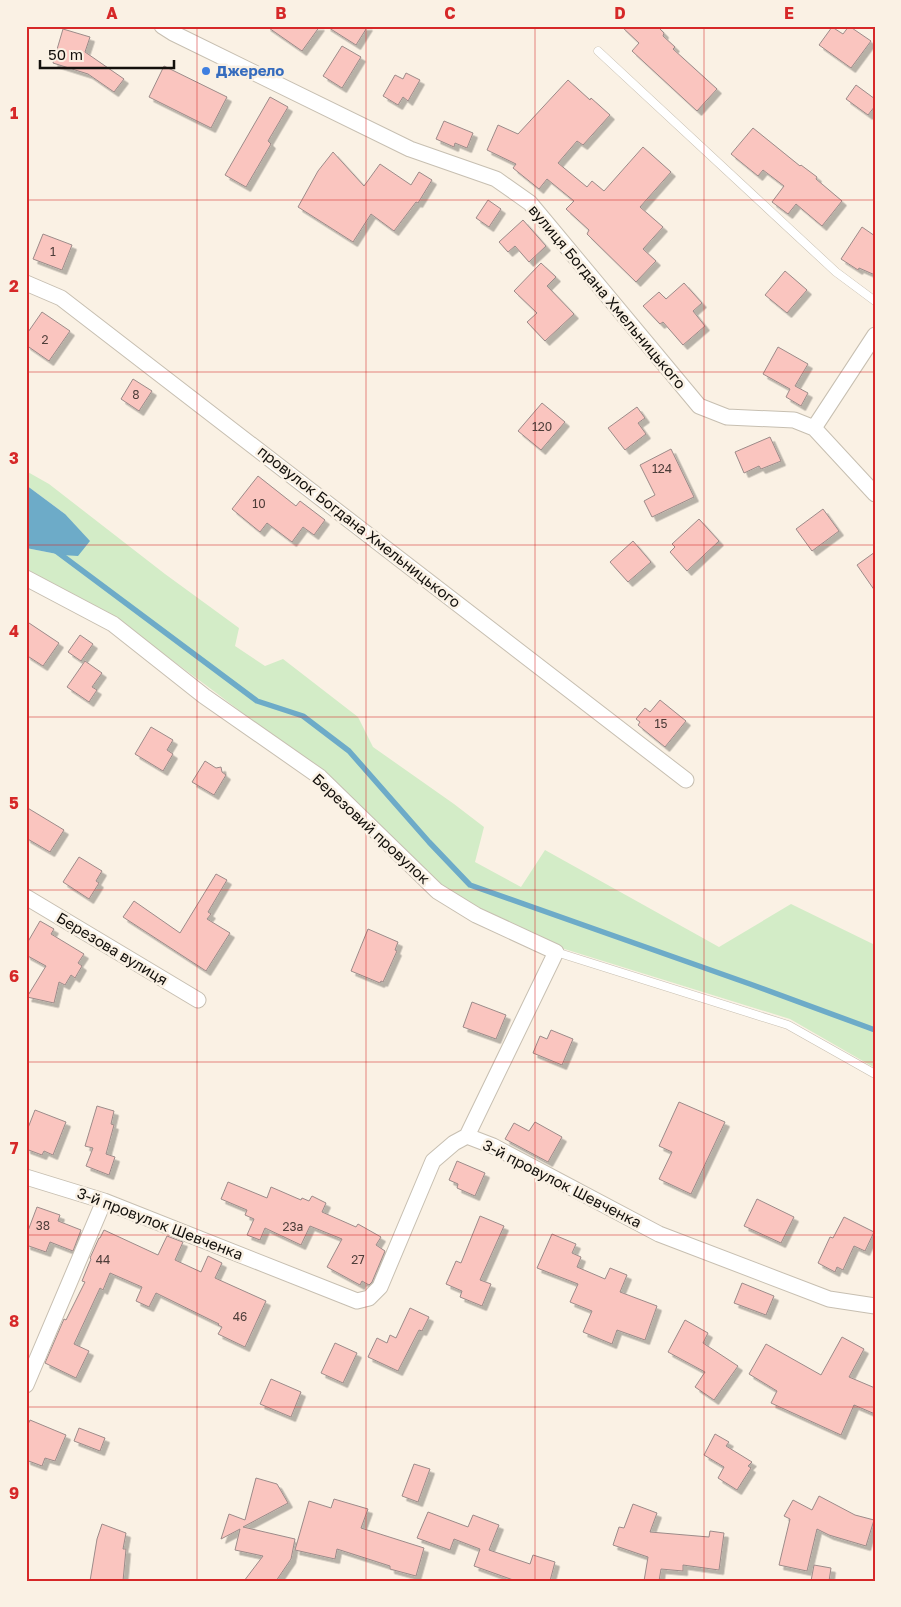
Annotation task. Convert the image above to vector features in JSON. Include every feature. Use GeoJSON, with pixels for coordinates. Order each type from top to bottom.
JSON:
{"type":"FeatureCollection","features":[{"type":"Feature","properties":{"kind":"street","name":"вулиця Богдана Хмельницького"},"geometry":{"type":"LineString","coordinates":[[162,26],[172,34],[410,149],[496,179],[530,203],[699,406],[727,417],[794,420],[814,428],[875,494]]}},
{"type":"Feature","properties":{"kind":"street","name":"провулок Богдана Хмельницького"},"geometry":{"type":"LineString","coordinates":[[26,283],[61,298],[686,780]]}},
{"type":"Feature","properties":{"kind":"street"},"geometry":{"type":"LineString","coordinates":[[814,428],[875,335]]}},
{"type":"Feature","properties":{"kind":"street","name":"Березовий провулок"},"geometry":{"type":"LineString","coordinates":[[26,578],[113,624],[204,696],[320,777],[437,891],[476,915],[556,952]]}},
{"type":"Feature","properties":{"kind":"street","name":"Березова вулиця"},"geometry":{"type":"LineString","coordinates":[[26,897],[198,1000]]}},
{"type":"Feature","properties":{"kind":"street"},"geometry":{"type":"LineString","coordinates":[[467,1136],[556,952]]}},
{"type":"Feature","properties":{"kind":"street","name":"3-й провулок Шевченка"},"geometry":{"type":"LineString","coordinates":[[26,1176],[104,1201],[357,1301],[369,1298],[380,1287],[433,1161],[454,1143],[467,1136],[493,1146],[659,1234],[829,1299],[875,1306]]}},
{"type":"Feature","properties":{"kind":"street"},"geometry":{"type":"LineString","coordinates":[[26,1385],[104,1201]]}},
{"type":"Feature","properties":{"kind":"lane"},"geometry":{"type":"LineString","coordinates":[[598,51],[836,272],[875,301]]}},
{"type":"Feature","properties":{"kind":"lane"},"geometry":{"type":"LineString","coordinates":[[556,952],[788,1025],[875,1074]]}},
{"type":"Feature","properties":{"kind":"green space"},"geometry":{"type":"Polygon","coordinates":[[[26,471],[49,484],[165,574],[239,628],[235,646],[265,666],[283,659],[358,717],[373,747],[484,827],[475,862],[521,887],[545,850],[719,947],[791,904],[875,945],[875,1068],[790,1019],[558,947],[478,911],[440,888],[323,774],[115,618],[26,570],[26,548],[62,555],[65,514],[26,485],[26,471]]]}},
{"type":"Feature","properties":{"kind":"water"},"geometry":{"type":"Polygon","coordinates":[[[26,485],[65,514],[90,541],[78,556],[26,548],[26,485]]]}},
{"type":"Feature","properties":{"kind":"building"},"geometry":{"type":"Polygon","coordinates":[[[266,26],[320,26],[302,51],[266,26]]]}},
{"type":"Feature","properties":{"kind":"building"},"geometry":{"type":"Polygon","coordinates":[[[326,26],[368,26],[356,45],[326,26]]]}},
{"type":"Feature","properties":{"kind":"building"},"geometry":{"type":"Polygon","coordinates":[[[621,26],[657,26],[664,33],[663,36],[675,47],[673,49],[717,89],[697,111],[632,51],[639,43],[621,26]]]}},
{"type":"Feature","properties":{"kind":"building"},"geometry":{"type":"Polygon","coordinates":[[[849,26],[871,41],[851,68],[819,45],[832,27],[843,34],[849,26]]]}},
{"type":"Feature","properties":{"kind":"building"},"geometry":{"type":"Polygon","coordinates":[[[63,29],[90,37],[85,52],[124,79],[114,92],[88,74],[53,63],[63,29]]]}},
{"type":"Feature","properties":{"kind":"building"},"geometry":{"type":"Polygon","coordinates":[[[342,46],[361,57],[342,88],[323,76],[342,46]]]}},
{"type":"Feature","properties":{"kind":"building"},"geometry":{"type":"Polygon","coordinates":[[[164,66],[227,97],[211,128],[149,97],[164,66]]]}},
{"type":"Feature","properties":{"kind":"building"},"geometry":{"type":"Polygon","coordinates":[[[406,73],[420,80],[408,101],[403,97],[398,105],[383,96],[395,75],[403,79],[406,73]]]}},
{"type":"Feature","properties":{"kind":"building"},"geometry":{"type":"Polygon","coordinates":[[[568,80],[610,115],[583,145],[577,141],[558,163],[587,187],[592,181],[604,191],[643,147],[671,172],[640,207],[663,227],[643,249],[656,261],[636,282],[587,234],[589,230],[566,209],[574,201],[547,179],[539,189],[513,168],[516,164],[487,150],[498,125],[518,134],[568,80]]]}},
{"type":"Feature","properties":{"kind":"building"},"geometry":{"type":"Polygon","coordinates":[[[856,85],[875,99],[875,106],[868,115],[846,99],[856,85]]]}},
{"type":"Feature","properties":{"kind":"building"},"geometry":{"type":"Polygon","coordinates":[[[270,97],[288,107],[268,141],[271,144],[246,187],[225,175],[270,97]]]}},
{"type":"Feature","properties":{"kind":"building"},"geometry":{"type":"Polygon","coordinates":[[[444,121],[473,133],[467,148],[455,143],[454,147],[436,139],[444,121]]]}},
{"type":"Feature","properties":{"kind":"building"},"geometry":{"type":"Polygon","coordinates":[[[753,128],[800,166],[817,177],[816,179],[842,201],[822,226],[796,204],[788,214],[772,202],[784,186],[763,170],[758,176],[731,154],[753,128]]]}},
{"type":"Feature","properties":{"kind":"building"},"geometry":{"type":"Polygon","coordinates":[[[333,152],[364,186],[380,164],[411,185],[419,172],[432,180],[418,203],[416,202],[394,231],[371,214],[353,242],[298,207],[318,171],[333,152]]]}},
{"type":"Feature","properties":{"kind":"building"},"geometry":{"type":"Polygon","coordinates":[[[488,200],[501,209],[489,227],[476,218],[488,200]]]}},
{"type":"Feature","properties":{"kind":"building"},"geometry":{"type":"Polygon","coordinates":[[[523,220],[546,246],[529,262],[515,246],[508,252],[499,242],[523,220]]]}},
{"type":"Feature","properties":{"kind":"building"},"geometry":{"type":"Polygon","coordinates":[[[862,227],[875,236],[875,275],[859,268],[858,270],[841,259],[862,227]]]}},
{"type":"Feature","properties":{"kind":"building"},"geometry":{"type":"Polygon","coordinates":[[[43,234],[72,245],[62,270],[33,259],[43,234]]]}},
{"type":"Feature","properties":{"kind":"building"},"geometry":{"type":"Polygon","coordinates":[[[541,263],[556,277],[547,286],[574,314],[545,341],[527,322],[537,313],[514,291],[541,263]]]}},
{"type":"Feature","properties":{"kind":"building"},"geometry":{"type":"Polygon","coordinates":[[[785,271],[807,290],[787,313],[765,295],[785,271]]]}},
{"type":"Feature","properties":{"kind":"building"},"geometry":{"type":"Polygon","coordinates":[[[684,283],[702,303],[693,311],[705,326],[683,345],[663,322],[660,324],[643,306],[659,292],[666,299],[684,283]]]}},
{"type":"Feature","properties":{"kind":"building"},"geometry":{"type":"Polygon","coordinates":[[[42,312],[70,331],[49,361],[26,345],[26,335],[42,312]]]}},
{"type":"Feature","properties":{"kind":"building"},"geometry":{"type":"Polygon","coordinates":[[[778,347],[808,364],[795,386],[808,393],[801,406],[786,397],[790,389],[763,374],[778,347]]]}},
{"type":"Feature","properties":{"kind":"building"},"geometry":{"type":"Polygon","coordinates":[[[133,379],[152,391],[139,411],[121,399],[133,379]]]}},
{"type":"Feature","properties":{"kind":"building"},"geometry":{"type":"Polygon","coordinates":[[[542,403],[565,422],[541,450],[518,431],[542,403]]]}},
{"type":"Feature","properties":{"kind":"building"},"geometry":{"type":"Polygon","coordinates":[[[637,407],[645,418],[638,423],[646,434],[625,450],[608,428],[637,407]]]}},
{"type":"Feature","properties":{"kind":"building"},"geometry":{"type":"Polygon","coordinates":[[[770,437],[781,461],[761,469],[759,466],[744,473],[735,452],[770,437]]]}},
{"type":"Feature","properties":{"kind":"building"},"geometry":{"type":"Polygon","coordinates":[[[671,449],[694,497],[652,517],[644,501],[655,495],[640,465],[671,449]]]}},
{"type":"Feature","properties":{"kind":"building"},"geometry":{"type":"Polygon","coordinates":[[[258,476],[296,506],[300,501],[325,520],[314,535],[303,527],[292,542],[267,523],[260,532],[232,509],[258,476]]]}},
{"type":"Feature","properties":{"kind":"building"},"geometry":{"type":"Polygon","coordinates":[[[823,509],[839,531],[812,551],[796,529],[823,509]]]}},
{"type":"Feature","properties":{"kind":"building"},"geometry":{"type":"Polygon","coordinates":[[[699,519],[719,541],[687,571],[670,552],[675,547],[672,544],[699,519]]]}},
{"type":"Feature","properties":{"kind":"building"},"geometry":{"type":"Polygon","coordinates":[[[633,541],[651,562],[628,582],[610,562],[633,541]]]}},
{"type":"Feature","properties":{"kind":"building"},"geometry":{"type":"Polygon","coordinates":[[[875,552],[875,591],[857,565],[875,552]]]}},
{"type":"Feature","properties":{"kind":"building"},"geometry":{"type":"Polygon","coordinates":[[[26,621],[59,643],[43,666],[26,655],[26,621]]]}},
{"type":"Feature","properties":{"kind":"building"},"geometry":{"type":"Polygon","coordinates":[[[80,635],[93,644],[81,661],[68,652],[80,635]]]}},
{"type":"Feature","properties":{"kind":"building"},"geometry":{"type":"Polygon","coordinates":[[[85,661],[102,673],[92,687],[97,690],[89,702],[67,687],[85,661]]]}},
{"type":"Feature","properties":{"kind":"building"},"geometry":{"type":"Polygon","coordinates":[[[660,700],[686,721],[665,747],[638,725],[640,722],[636,719],[645,708],[650,712],[660,700]]]}},
{"type":"Feature","properties":{"kind":"building"},"geometry":{"type":"Polygon","coordinates":[[[151,727],[173,740],[167,750],[173,754],[163,771],[135,754],[151,727]]]}},
{"type":"Feature","properties":{"kind":"building"},"geometry":{"type":"Polygon","coordinates":[[[205,761],[216,768],[221,767],[222,772],[226,775],[214,795],[192,782],[205,761]]]}},
{"type":"Feature","properties":{"kind":"building"},"geometry":{"type":"Polygon","coordinates":[[[26,807],[64,830],[50,852],[26,838],[26,807]]]}},
{"type":"Feature","properties":{"kind":"building"},"geometry":{"type":"Polygon","coordinates":[[[79,857],[102,871],[96,881],[99,883],[89,899],[63,882],[79,857]]]}},
{"type":"Feature","properties":{"kind":"building"},"geometry":{"type":"Polygon","coordinates":[[[216,874],[227,880],[208,912],[211,914],[207,919],[230,933],[206,971],[123,917],[134,901],[180,933],[216,874]]]}},
{"type":"Feature","properties":{"kind":"building"},"geometry":{"type":"Polygon","coordinates":[[[40,921],[54,929],[51,934],[84,954],[78,963],[82,966],[75,978],[71,975],[65,985],[59,982],[54,1003],[27,997],[46,966],[26,955],[26,945],[40,921]]]}},
{"type":"Feature","properties":{"kind":"building"},"geometry":{"type":"Polygon","coordinates":[[[368,929],[398,942],[395,950],[397,951],[383,982],[381,981],[380,983],[351,971],[368,929]]]}},
{"type":"Feature","properties":{"kind":"building"},"geometry":{"type":"Polygon","coordinates":[[[472,1002],[506,1015],[496,1039],[463,1027],[472,1002]]]}},
{"type":"Feature","properties":{"kind":"building"},"geometry":{"type":"Polygon","coordinates":[[[551,1030],[573,1039],[562,1065],[533,1053],[540,1036],[547,1039],[551,1030]]]}},
{"type":"Feature","properties":{"kind":"building"},"geometry":{"type":"Polygon","coordinates":[[[679,1102],[725,1122],[691,1194],[659,1179],[672,1152],[659,1146],[679,1102]]]}},
{"type":"Feature","properties":{"kind":"building"},"geometry":{"type":"Polygon","coordinates":[[[97,1106],[114,1111],[111,1124],[114,1125],[106,1154],[115,1157],[109,1175],[86,1166],[93,1148],[85,1146],[97,1106]]]}},
{"type":"Feature","properties":{"kind":"building"},"geometry":{"type":"Polygon","coordinates":[[[35,1110],[66,1122],[53,1155],[44,1151],[42,1155],[26,1149],[26,1133],[35,1110]]]}},
{"type":"Feature","properties":{"kind":"building"},"geometry":{"type":"Polygon","coordinates":[[[535,1122],[562,1137],[548,1162],[505,1139],[514,1123],[529,1131],[535,1122]]]}},
{"type":"Feature","properties":{"kind":"building"},"geometry":{"type":"Polygon","coordinates":[[[457,1161],[485,1173],[475,1196],[457,1188],[458,1184],[449,1180],[457,1161]]]}},
{"type":"Feature","properties":{"kind":"building"},"geometry":{"type":"Polygon","coordinates":[[[228,1182],[267,1198],[271,1187],[301,1200],[302,1198],[309,1201],[312,1196],[326,1203],[322,1212],[356,1227],[358,1224],[381,1237],[376,1245],[385,1251],[372,1282],[369,1285],[362,1281],[360,1285],[327,1267],[342,1239],[310,1226],[301,1245],[265,1228],[260,1240],[247,1235],[254,1219],[245,1215],[247,1210],[221,1199],[228,1182]]]}},
{"type":"Feature","properties":{"kind":"building"},"geometry":{"type":"Polygon","coordinates":[[[757,1199],[794,1217],[781,1243],[744,1226],[757,1199]]]}},
{"type":"Feature","properties":{"kind":"building"},"geometry":{"type":"Polygon","coordinates":[[[37,1207],[60,1215],[58,1221],[81,1230],[73,1251],[50,1242],[46,1252],[26,1245],[26,1236],[37,1207]]]}},
{"type":"Feature","properties":{"kind":"building"},"geometry":{"type":"Polygon","coordinates":[[[480,1216],[504,1226],[480,1280],[491,1284],[482,1306],[460,1297],[462,1291],[446,1284],[456,1261],[461,1263],[480,1216]]]}},
{"type":"Feature","properties":{"kind":"building"},"geometry":{"type":"Polygon","coordinates":[[[844,1217],[874,1232],[865,1251],[854,1246],[843,1270],[837,1267],[835,1272],[818,1263],[830,1237],[833,1238],[844,1217]]]}},
{"type":"Feature","properties":{"kind":"building"},"geometry":{"type":"Polygon","coordinates":[[[104,1230],[158,1255],[167,1236],[183,1242],[175,1260],[201,1272],[208,1256],[222,1263],[215,1278],[266,1301],[245,1347],[218,1334],[222,1327],[219,1324],[156,1293],[149,1307],[136,1301],[142,1287],[110,1273],[103,1290],[100,1288],[74,1344],[89,1351],[76,1378],[45,1363],[64,1319],[66,1320],[85,1282],[82,1281],[90,1258],[104,1230]]]}},
{"type":"Feature","properties":{"kind":"building"},"geometry":{"type":"Polygon","coordinates":[[[552,1234],[576,1244],[572,1253],[581,1257],[577,1267],[605,1279],[610,1268],[627,1275],[620,1292],[657,1306],[645,1340],[617,1330],[612,1344],[583,1332],[592,1311],[570,1302],[578,1284],[537,1268],[552,1234]]]}},
{"type":"Feature","properties":{"kind":"building"},"geometry":{"type":"Polygon","coordinates":[[[742,1283],[774,1296],[766,1315],[734,1303],[742,1283]]]}},
{"type":"Feature","properties":{"kind":"building"},"geometry":{"type":"Polygon","coordinates":[[[410,1308],[429,1317],[422,1331],[419,1330],[398,1371],[368,1357],[377,1338],[387,1343],[390,1335],[396,1338],[410,1308]]]}},
{"type":"Feature","properties":{"kind":"building"},"geometry":{"type":"Polygon","coordinates":[[[685,1320],[708,1333],[703,1343],[738,1366],[714,1400],[695,1387],[705,1372],[668,1352],[685,1320]]]}},
{"type":"Feature","properties":{"kind":"building"},"geometry":{"type":"Polygon","coordinates":[[[842,1337],[864,1349],[849,1377],[875,1388],[875,1414],[854,1405],[841,1435],[771,1403],[777,1391],[749,1374],[766,1344],[821,1375],[842,1337]]]}},
{"type":"Feature","properties":{"kind":"building"},"geometry":{"type":"Polygon","coordinates":[[[335,1343],[357,1353],[343,1383],[321,1373],[335,1343]]]}},
{"type":"Feature","properties":{"kind":"building"},"geometry":{"type":"Polygon","coordinates":[[[271,1379],[301,1392],[291,1417],[260,1404],[271,1379]]]}},
{"type":"Feature","properties":{"kind":"building"},"geometry":{"type":"Polygon","coordinates":[[[30,1420],[66,1435],[55,1461],[45,1458],[42,1466],[26,1460],[26,1429],[30,1420]]]}},
{"type":"Feature","properties":{"kind":"building"},"geometry":{"type":"Polygon","coordinates":[[[79,1428],[105,1438],[100,1451],[74,1441],[79,1428]]]}},
{"type":"Feature","properties":{"kind":"building"},"geometry":{"type":"Polygon","coordinates":[[[715,1434],[729,1442],[726,1446],[752,1462],[748,1466],[751,1468],[737,1490],[718,1478],[724,1467],[704,1455],[715,1434]]]}},
{"type":"Feature","properties":{"kind":"building"},"geometry":{"type":"Polygon","coordinates":[[[414,1464],[430,1469],[418,1502],[402,1496],[414,1464]]]}},
{"type":"Feature","properties":{"kind":"building"},"geometry":{"type":"Polygon","coordinates":[[[256,1478],[277,1484],[288,1503],[243,1527],[295,1539],[291,1559],[276,1581],[244,1581],[263,1556],[235,1550],[240,1529],[221,1539],[229,1514],[245,1520],[256,1478]]]}},
{"type":"Feature","properties":{"kind":"building"},"geometry":{"type":"Polygon","coordinates":[[[819,1496],[855,1515],[874,1520],[866,1546],[829,1535],[817,1529],[807,1571],[779,1565],[790,1519],[784,1516],[793,1500],[812,1510],[819,1496]]]}},
{"type":"Feature","properties":{"kind":"building"},"geometry":{"type":"Polygon","coordinates":[[[334,1499],[368,1509],[361,1528],[424,1548],[416,1576],[390,1569],[390,1566],[337,1549],[335,1559],[295,1550],[309,1501],[331,1508],[334,1499]]]}},
{"type":"Feature","properties":{"kind":"building"},"geometry":{"type":"Polygon","coordinates":[[[633,1504],[657,1513],[650,1532],[709,1537],[710,1531],[724,1533],[719,1570],[683,1565],[683,1571],[661,1569],[659,1581],[644,1581],[648,1557],[613,1545],[619,1527],[624,1528],[633,1504]]]}},
{"type":"Feature","properties":{"kind":"building"},"geometry":{"type":"Polygon","coordinates":[[[428,1512],[468,1527],[473,1515],[499,1525],[489,1550],[530,1564],[533,1555],[555,1562],[550,1581],[516,1581],[474,1566],[480,1549],[454,1539],[450,1550],[417,1538],[428,1512]]]}},
{"type":"Feature","properties":{"kind":"building"},"geometry":{"type":"Polygon","coordinates":[[[102,1524],[126,1533],[123,1549],[126,1549],[123,1581],[90,1581],[97,1539],[102,1524]]]}},
{"type":"Feature","properties":{"kind":"building"},"geometry":{"type":"Polygon","coordinates":[[[814,1565],[831,1568],[829,1581],[811,1581],[814,1565]]]}},
{"type":"Feature","properties":{"kind":"waterway"},"geometry":{"type":"LineString","coordinates":[[56,551],[257,701],[303,716],[349,751],[429,842],[470,885],[875,1030]]}},
{"type":"Feature","properties":{"kind":"place","name":"Джерело"},"geometry":{"type":"Point","coordinates":[206,71]}}]}
